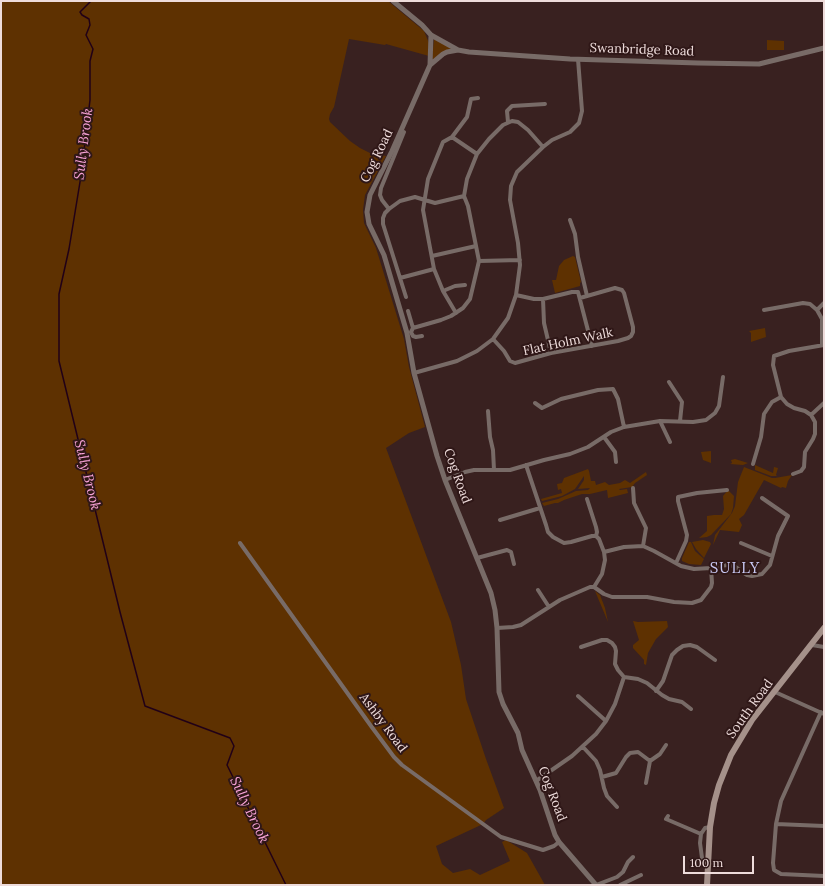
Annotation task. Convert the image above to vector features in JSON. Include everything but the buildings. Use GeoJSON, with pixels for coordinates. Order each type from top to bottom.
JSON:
{"type":"FeatureCollection","features":[{"type":"Feature","properties":{"kind":"main road","name":"South Road"},"geometry":{"type":"LineString","coordinates":[[707,885],[710,827],[719,785],[731,755],[745,731],[824,628]]}},
{"type":"Feature","properties":{"kind":"street"},"geometry":{"type":"LineString","coordinates":[[392,1],[422,24],[431,35],[458,50]]}},
{"type":"Feature","properties":{"kind":"street","name":"Cog Road"},"geometry":{"type":"LineString","coordinates":[[431,35],[430,66],[392,151],[370,195],[367,212],[369,224],[384,255],[407,333],[414,373],[437,456],[445,480],[491,593],[497,628],[499,692],[503,704],[518,733],[522,750],[536,781],[556,835],[560,842],[596,885]]}},
{"type":"Feature","properties":{"kind":"street","name":"Swanbridge Road"},"geometry":{"type":"LineString","coordinates":[[458,50],[578,59],[759,64],[824,48]]}},
{"type":"Feature","properties":{"kind":"street","name":"Cog Road"},"geometry":{"type":"LineString","coordinates":[[430,66],[443,54],[458,50]]}},
{"type":"Feature","properties":{"kind":"street"},"geometry":{"type":"LineString","coordinates":[[414,373],[471,355],[483,348],[493,339],[508,318],[516,295],[520,260],[510,200],[510,186],[517,172],[543,147],[552,140],[573,130],[581,120],[582,111],[578,59]]}},
{"type":"Feature","properties":{"kind":"street"},"geometry":{"type":"LineString","coordinates":[[456,313],[443,291],[434,269],[423,210],[428,179],[443,142],[452,137],[467,116],[471,99],[478,98]]}},
{"type":"Feature","properties":{"kind":"street"},"geometry":{"type":"LineString","coordinates":[[508,122],[507,111],[509,107],[545,104]]}},
{"type":"Feature","properties":{"kind":"street"},"geometry":{"type":"LineString","coordinates":[[413,328],[442,320],[456,313],[463,308],[470,299],[479,260],[468,206],[464,196],[467,179],[477,154],[489,139],[504,125],[512,121],[518,122],[528,130],[543,147]]}},
{"type":"Feature","properties":{"kind":"street"},"geometry":{"type":"LineString","coordinates":[[388,209],[380,195],[381,188],[404,132]]}},
{"type":"Feature","properties":{"kind":"street"},"geometry":{"type":"LineString","coordinates":[[452,137],[477,154]]}},
{"type":"Feature","properties":{"kind":"street"},"geometry":{"type":"LineString","coordinates":[[406,297],[383,224],[383,218],[388,209],[400,201],[416,197],[435,203],[464,196]]}},
{"type":"Feature","properties":{"kind":"street"},"geometry":{"type":"LineString","coordinates":[[570,220],[575,234],[578,256],[587,296],[580,298]]}},
{"type":"Feature","properties":{"kind":"street"},"geometry":{"type":"LineString","coordinates":[[432,256],[476,246]]}},
{"type":"Feature","properties":{"kind":"street"},"geometry":{"type":"LineString","coordinates":[[479,260],[520,260]]}},
{"type":"Feature","properties":{"kind":"street"},"geometry":{"type":"LineString","coordinates":[[400,278],[434,269]]}},
{"type":"Feature","properties":{"kind":"street"},"geometry":{"type":"LineString","coordinates":[[443,291],[465,284]]}},
{"type":"Feature","properties":{"kind":"street","name":"Flat Holm Walk"},"geometry":{"type":"LineString","coordinates":[[493,339],[513,363],[517,363],[551,353],[622,340],[630,337],[633,327],[624,293],[620,289],[615,288],[587,296]]}},
{"type":"Feature","properties":{"kind":"street"},"geometry":{"type":"LineString","coordinates":[[516,295],[534,299],[543,299],[574,291],[578,292],[592,346]]}},
{"type":"Feature","properties":{"kind":"street"},"geometry":{"type":"LineString","coordinates":[[543,299],[544,323],[551,353]]}},
{"type":"Feature","properties":{"kind":"street"},"geometry":{"type":"LineString","coordinates":[[764,310],[803,302],[810,304],[817,310],[822,319],[823,345],[789,351],[774,356],[773,364],[781,397],[787,404],[812,415],[815,422],[815,434],[805,452],[804,467],[801,471],[793,474]]}},
{"type":"Feature","properties":{"kind":"street"},"geometry":{"type":"LineString","coordinates":[[817,310],[824,303]]}},
{"type":"Feature","properties":{"kind":"street"},"geometry":{"type":"LineString","coordinates":[[408,311],[413,328],[411,332],[413,336],[422,336]]}},
{"type":"Feature","properties":{"kind":"street"},"geometry":{"type":"LineString","coordinates":[[445,480],[464,472],[474,470],[510,470],[578,451],[611,432],[624,428],[660,421],[702,421],[715,413],[721,399],[723,377]]}},
{"type":"Feature","properties":{"kind":"street"},"geometry":{"type":"LineString","coordinates":[[669,382],[682,402],[680,421]]}},
{"type":"Feature","properties":{"kind":"street"},"geometry":{"type":"LineString","coordinates":[[535,403],[542,408],[561,399],[598,390],[613,389],[618,399],[624,428]]}},
{"type":"Feature","properties":{"kind":"street"},"geometry":{"type":"LineString","coordinates":[[753,464],[761,437],[764,414],[772,402],[781,397]]}},
{"type":"Feature","properties":{"kind":"street"},"geometry":{"type":"LineString","coordinates":[[812,415],[824,403]]}},
{"type":"Feature","properties":{"kind":"street"},"geometry":{"type":"LineString","coordinates":[[488,411],[490,438],[494,455],[494,470]]}},
{"type":"Feature","properties":{"kind":"street"},"geometry":{"type":"LineString","coordinates":[[660,421],[670,442]]}},
{"type":"Feature","properties":{"kind":"street"},"geometry":{"type":"LineString","coordinates":[[604,437],[615,452],[616,462]]}},
{"type":"Feature","properties":{"kind":"street"},"geometry":{"type":"LineString","coordinates":[[526,465],[548,532],[552,537],[559,541],[571,542],[596,536]]}},
{"type":"Feature","properties":{"kind":"street"},"geometry":{"type":"LineString","coordinates":[[633,488],[634,503],[646,528],[643,546]]}},
{"type":"Feature","properties":{"kind":"street"},"geometry":{"type":"LineString","coordinates":[[676,563],[683,549],[687,535],[678,497],[697,493],[727,490]]}},
{"type":"Feature","properties":{"kind":"street"},"geometry":{"type":"LineString","coordinates":[[604,552],[624,547],[643,546],[681,566],[694,569],[730,566],[738,568],[747,575],[757,576],[766,570],[770,565],[778,536],[788,516],[762,498]]}},
{"type":"Feature","properties":{"kind":"street"},"geometry":{"type":"LineString","coordinates":[[587,499],[596,527],[596,536],[599,539],[604,552],[605,560],[602,574],[594,587]]}},
{"type":"Feature","properties":{"kind":"street"},"geometry":{"type":"LineString","coordinates":[[500,520],[540,508]]}},
{"type":"Feature","properties":{"kind":"street","name":"Ashby Road"},"geometry":{"type":"LineString","coordinates":[[240,543],[394,757],[402,765],[501,837],[543,850],[560,842]]}},
{"type":"Feature","properties":{"kind":"street"},"geometry":{"type":"LineString","coordinates":[[741,543],[772,556]]}},
{"type":"Feature","properties":{"kind":"street"},"geometry":{"type":"LineString","coordinates":[[477,558],[507,550],[511,552],[514,564]]}},
{"type":"Feature","properties":{"kind":"street"},"geometry":{"type":"LineString","coordinates":[[497,628],[513,627],[521,624],[560,600],[590,587],[594,587],[604,594],[612,597],[647,597],[674,602],[692,603],[701,600],[711,587],[711,568]]}},
{"type":"Feature","properties":{"kind":"street"},"geometry":{"type":"LineString","coordinates":[[538,590],[549,607]]}},
{"type":"Feature","properties":{"kind":"street"},"geometry":{"type":"LineString","coordinates":[[581,647],[602,640],[612,643],[616,651],[615,664],[624,677],[638,679],[647,683],[669,699],[682,702],[691,709]]}},
{"type":"Feature","properties":{"kind":"street"},"geometry":{"type":"LineString","coordinates":[[656,691],[663,681],[672,655],[683,646],[690,645],[697,647],[715,660]]}},
{"type":"Feature","properties":{"kind":"street"},"geometry":{"type":"LineString","coordinates":[[812,645],[824,647]]}},
{"type":"Feature","properties":{"kind":"street"},"geometry":{"type":"LineString","coordinates":[[536,781],[583,747],[596,734],[606,721],[618,695],[624,677]]}},
{"type":"Feature","properties":{"kind":"street"},"geometry":{"type":"LineString","coordinates":[[775,692],[823,713],[787,787],[780,807],[776,824],[773,863],[774,870],[781,874],[824,876]]}},
{"type":"Feature","properties":{"kind":"street"},"geometry":{"type":"LineString","coordinates":[[578,696],[606,721]]}},
{"type":"Feature","properties":{"kind":"street"},"geometry":{"type":"LineString","coordinates":[[646,783],[650,760],[660,754],[666,745]]}},
{"type":"Feature","properties":{"kind":"street"},"geometry":{"type":"LineString","coordinates":[[583,747],[596,761],[607,796],[617,806]]}},
{"type":"Feature","properties":{"kind":"street"},"geometry":{"type":"LineString","coordinates":[[602,777],[616,773],[620,769],[626,756],[630,753],[638,752],[650,760]]}},
{"type":"Feature","properties":{"kind":"street"},"geometry":{"type":"LineString","coordinates":[[668,816],[666,819],[701,834]]}},
{"type":"Feature","properties":{"kind":"street"},"geometry":{"type":"LineString","coordinates":[[776,824],[824,826]]}},
{"type":"Feature","properties":{"kind":"street"},"geometry":{"type":"LineString","coordinates":[[708,862],[704,861],[700,854],[701,834],[705,828],[710,827]]}},
{"type":"Feature","properties":{"kind":"street"},"geometry":{"type":"LineString","coordinates":[[596,885],[617,877],[623,872],[628,862],[633,857]]}},
{"type":"Feature","properties":{"kind":"street"},"geometry":{"type":"LineString","coordinates":[[620,885],[641,875]]}},
{"type":"Feature","properties":{"kind":"shaded area"},"geometry":{"type":"Polygon","coordinates":[[[1,1],[388,1],[424,31],[429,43],[429,56],[386,44],[349,39],[334,107],[329,119],[330,122],[350,141],[360,148],[370,153],[386,156],[365,195],[363,210],[364,223],[376,248],[404,339],[409,367],[425,427],[409,433],[386,448],[451,622],[461,665],[466,699],[504,808],[486,820],[483,824],[436,846],[442,864],[453,873],[470,869],[480,875],[510,861],[502,842],[506,840],[527,853],[545,885],[1,885],[1,1]]]}},
{"type":"Feature","properties":{"kind":"shaded area"},"geometry":{"type":"Polygon","coordinates":[[[434,39],[451,48],[432,60],[434,39]]]}},
{"type":"Feature","properties":{"kind":"shaded area"},"geometry":{"type":"Polygon","coordinates":[[[767,40],[784,41],[784,50],[767,50],[767,40]]]}},
{"type":"Feature","properties":{"kind":"shaded area"},"geometry":{"type":"Polygon","coordinates":[[[573,256],[575,257],[581,282],[580,286],[555,293],[552,280],[556,280],[559,266],[564,260],[573,256]]]}},
{"type":"Feature","properties":{"kind":"shaded area"},"geometry":{"type":"Polygon","coordinates":[[[765,328],[766,337],[751,342],[751,333],[749,331],[765,328]]]}},
{"type":"Feature","properties":{"kind":"shaded area"},"geometry":{"type":"Polygon","coordinates":[[[711,451],[711,463],[703,460],[701,452],[711,451]]]}},
{"type":"Feature","properties":{"kind":"shaded area"},"geometry":{"type":"Polygon","coordinates":[[[735,459],[748,463],[743,465],[730,464],[732,463],[731,460],[735,459]]]}},
{"type":"Feature","properties":{"kind":"shaded area"},"geometry":{"type":"Polygon","coordinates":[[[755,465],[773,473],[774,467],[778,468],[777,476],[771,476],[755,470],[755,465]]]}},
{"type":"Feature","properties":{"kind":"shaded area"},"geometry":{"type":"Polygon","coordinates":[[[744,467],[772,478],[792,475],[786,488],[781,488],[764,480],[744,515],[739,519],[742,525],[739,532],[720,530],[713,545],[715,535],[732,513],[735,506],[738,482],[744,467]]]}},
{"type":"Feature","properties":{"kind":"shaded area"},"geometry":{"type":"Polygon","coordinates":[[[588,469],[591,481],[595,481],[596,485],[605,482],[609,485],[620,483],[625,480],[630,483],[646,472],[647,475],[635,483],[632,487],[619,489],[627,489],[628,493],[608,498],[607,490],[590,494],[582,494],[558,503],[544,506],[542,503],[558,499],[576,491],[588,490],[590,488],[578,489],[584,480],[584,476],[575,489],[562,496],[542,501],[541,499],[562,493],[561,489],[558,490],[557,484],[562,483],[564,478],[588,469]]]}},
{"type":"Feature","properties":{"kind":"shaded area"},"geometry":{"type":"Polygon","coordinates":[[[728,490],[734,496],[731,514],[711,535],[699,538],[707,531],[707,516],[722,515],[724,509],[723,496],[728,490]]]}},
{"type":"Feature","properties":{"kind":"shaded area"},"geometry":{"type":"Polygon","coordinates":[[[703,540],[710,542],[711,544],[704,558],[692,542],[703,540]]]}},
{"type":"Feature","properties":{"kind":"shaded area"},"geometry":{"type":"Polygon","coordinates":[[[689,542],[691,542],[695,551],[704,559],[701,565],[689,564],[682,561],[689,542]]]}},
{"type":"Feature","properties":{"kind":"shaded area"},"geometry":{"type":"Polygon","coordinates":[[[595,591],[600,595],[608,622],[595,591]]]}},
{"type":"Feature","properties":{"kind":"shaded area"},"geometry":{"type":"Polygon","coordinates":[[[633,621],[667,621],[668,627],[656,639],[648,653],[646,665],[644,664],[644,660],[633,648],[633,645],[639,640],[633,621]]]}},
{"type":"Feature","properties":{"kind":"waterway","name":"Sully Brook"},"geometry":{"type":"LineString","coordinates":[[91,1],[80,12],[89,19],[90,25],[86,35],[93,49],[90,61],[90,100],[81,176],[69,249],[59,294],[59,361],[120,612],[145,706],[230,738],[234,746],[227,765],[286,885]]}},
{"type":"Feature","properties":{"kind":"district","name":"SULLY"},"geometry":{"type":"Point","coordinates":[735,569]}}]}
